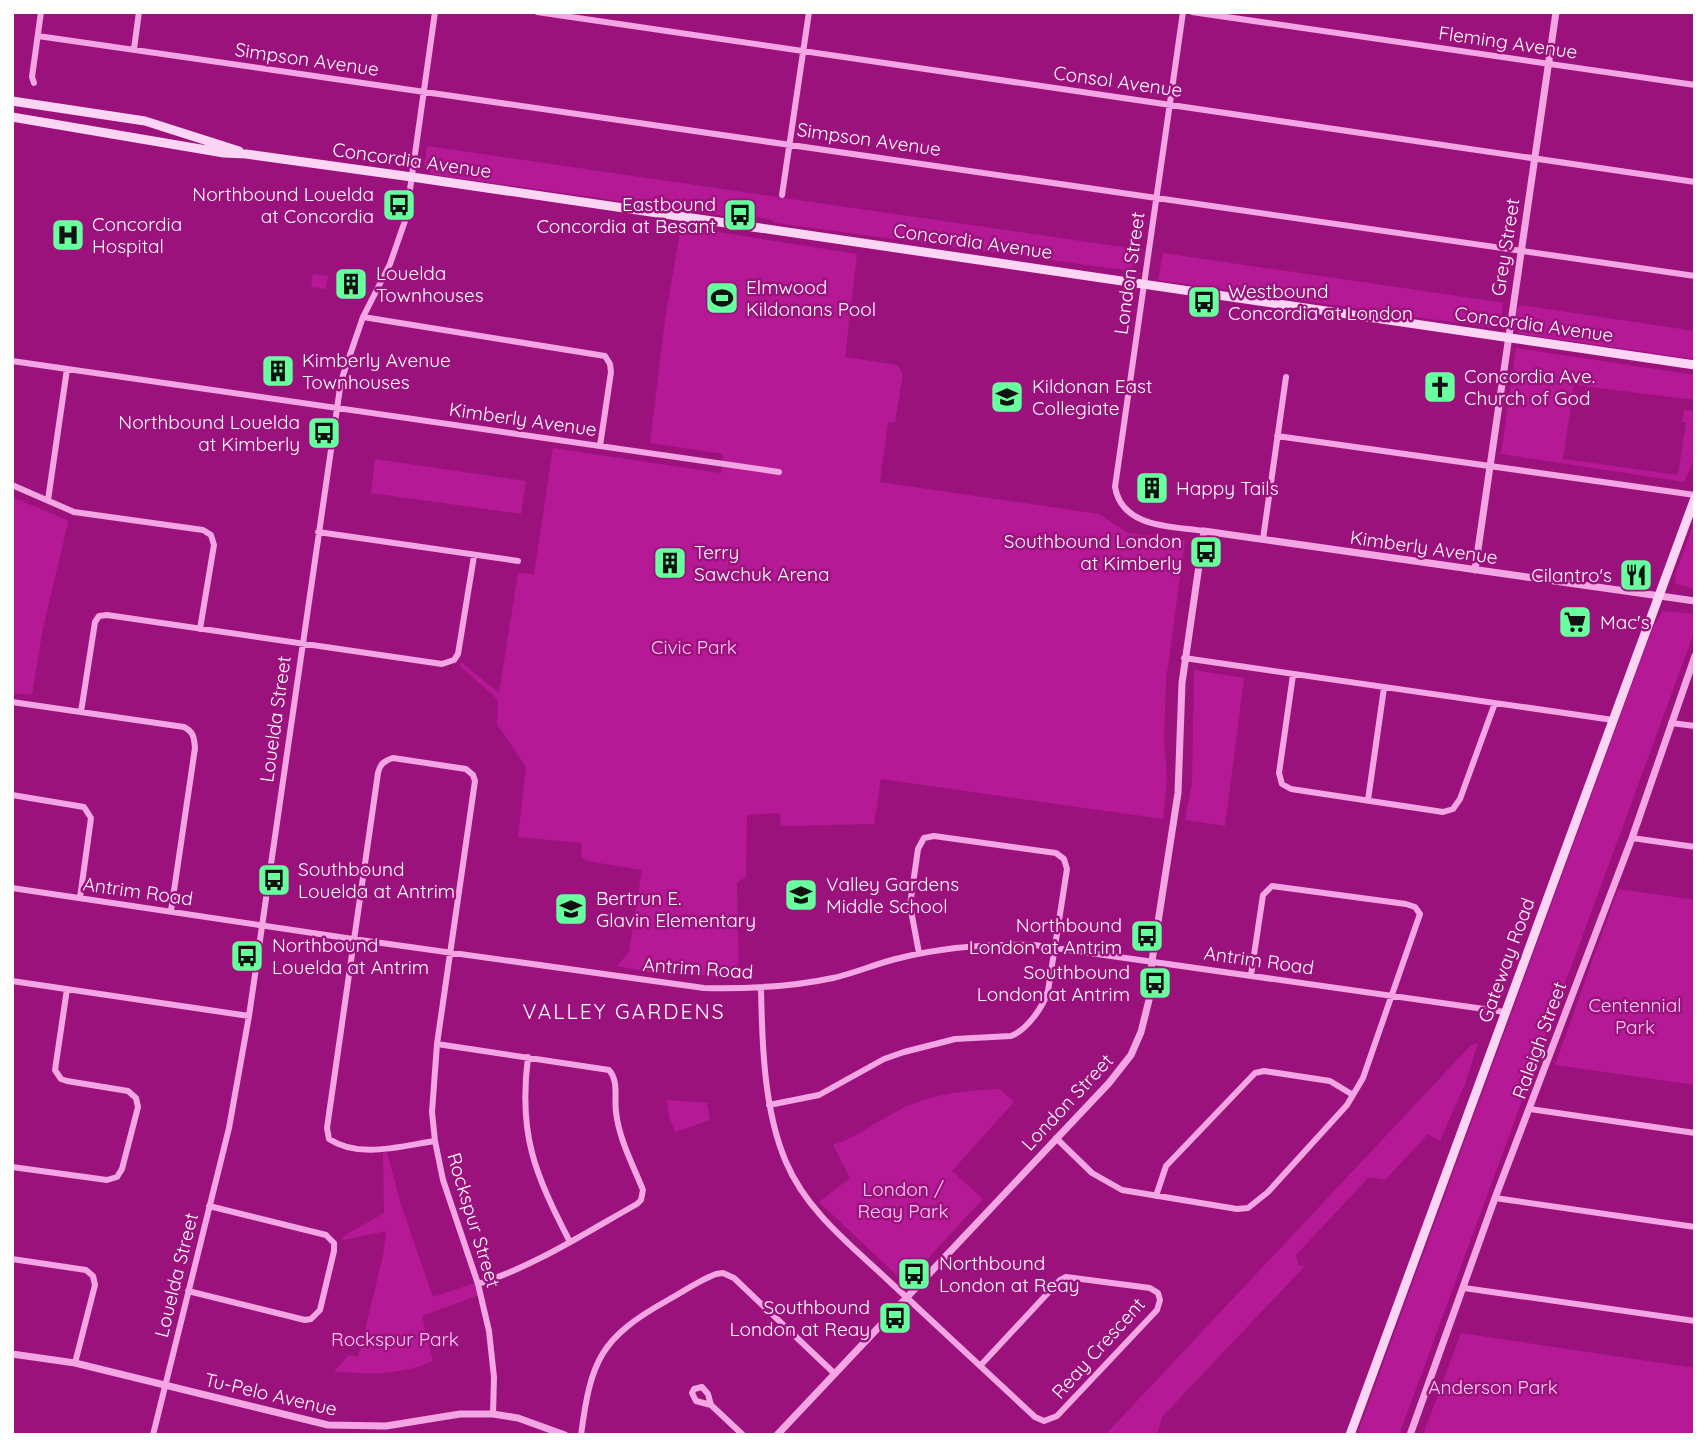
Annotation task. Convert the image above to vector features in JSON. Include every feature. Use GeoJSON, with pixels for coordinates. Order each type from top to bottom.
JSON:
{"type":"FeatureCollection","features":[{"type":"Feature","properties":{"kind":"main road","name":"Concordia Avenue"},"geometry":{"type":"LineString","coordinates":[[12,101],[145,121],[246,154]]}},
{"type":"Feature","properties":{"kind":"main road","name":"Concordia Avenue"},"geometry":{"type":"LineString","coordinates":[[12,117],[224,153],[412,177],[1695,365]]}},
{"type":"Feature","properties":{"kind":"main road","name":"Gateway Road"},"geometry":{"type":"LineString","coordinates":[[1350,1435],[1695,497]]}},
{"type":"Feature","properties":{"kind":"street"},"geometry":{"type":"LineString","coordinates":[[34,83],[32,77],[41,12]]}},
{"type":"Feature","properties":{"kind":"street"},"geometry":{"type":"LineString","coordinates":[[134,49],[139,12]]}},
{"type":"Feature","properties":{"kind":"street","name":"Louelda Street"},"geometry":{"type":"LineString","coordinates":[[153,1435],[229,1128],[249,1016],[336,407],[349,355],[363,317],[400,239],[411,198],[435,12]]}},
{"type":"Feature","properties":{"kind":"street","name":"Consol Avenue"},"geometry":{"type":"LineString","coordinates":[[537,12],[1695,181]]}},
{"type":"Feature","properties":{"kind":"street"},"geometry":{"type":"LineString","coordinates":[[782,195],[809,12]]}},
{"type":"Feature","properties":{"kind":"street","name":"London Street"},"geometry":{"type":"LineString","coordinates":[[1148,522],[1131,515],[1118,498],[1115,487],[1183,12]]}},
{"type":"Feature","properties":{"kind":"street","name":"Fleming Avenue"},"geometry":{"type":"LineString","coordinates":[[1192,12],[1695,85]]}},
{"type":"Feature","properties":{"kind":"street","name":"Grey Street"},"geometry":{"type":"LineString","coordinates":[[1475,570],[1556,12]]}},
{"type":"Feature","properties":{"kind":"street","name":"Simpson Avenue"},"geometry":{"type":"LineString","coordinates":[[38,36],[1695,276]]}},
{"type":"Feature","properties":{"kind":"street"},"geometry":{"type":"LineString","coordinates":[[363,317],[605,356],[611,372],[600,446]]}},
{"type":"Feature","properties":{"kind":"street","name":"Kimberly Avenue"},"geometry":{"type":"LineString","coordinates":[[12,361],[779,472]]}},
{"type":"Feature","properties":{"kind":"street"},"geometry":{"type":"LineString","coordinates":[[48,500],[67,369]]}},
{"type":"Feature","properties":{"kind":"street"},"geometry":{"type":"LineString","coordinates":[[1263,539],[1286,377]]}},
{"type":"Feature","properties":{"kind":"street"},"geometry":{"type":"LineString","coordinates":[[1277,436],[1695,497]]}},
{"type":"Feature","properties":{"kind":"street"},"geometry":{"type":"LineString","coordinates":[[12,485],[74,512],[203,530],[211,535],[214,545],[200,629]]}},
{"type":"Feature","properties":{"kind":"street","name":"Kimberly Avenue"},"geometry":{"type":"LineString","coordinates":[[1148,522],[1695,601]]}},
{"type":"Feature","properties":{"kind":"street","name":"London Street"},"geometry":{"type":"LineString","coordinates":[[778,1435],[1109,1083],[1131,1055],[1146,1016],[1178,793],[1184,658],[1203,531]]}},
{"type":"Feature","properties":{"kind":"street"},"geometry":{"type":"LineString","coordinates":[[318,533],[518,561]]}},
{"type":"Feature","properties":{"kind":"street"},"geometry":{"type":"LineString","coordinates":[[81,712],[95,622],[99,616],[442,664],[451,662],[458,654],[474,556]]}},
{"type":"Feature","properties":{"kind":"street","name":"Raleigh Street"},"geometry":{"type":"LineString","coordinates":[[1409,1435],[1632,838],[1695,656]]}},
{"type":"Feature","properties":{"kind":"street"},"geometry":{"type":"LineString","coordinates":[[1184,658],[1613,720]]}},
{"type":"Feature","properties":{"kind":"street"},"geometry":{"type":"LineString","coordinates":[[1293,675],[1279,773],[1282,783],[1292,789],[1443,812],[1453,809],[1460,799],[1495,703]]}},
{"type":"Feature","properties":{"kind":"street"},"geometry":{"type":"LineString","coordinates":[[1368,800],[1384,688]]}},
{"type":"Feature","properties":{"kind":"street"},"geometry":{"type":"LineString","coordinates":[[12,702],[190,730],[195,748],[171,911]]}},
{"type":"Feature","properties":{"kind":"street"},"geometry":{"type":"LineString","coordinates":[[1671,723],[1695,726]]}},
{"type":"Feature","properties":{"kind":"street","name":"Rockspur Street"},"geometry":{"type":"LineString","coordinates":[[353,939],[380,766],[393,758],[466,769],[473,775],[475,789],[432,1097],[435,1142],[443,1180],[478,1284],[489,1331],[494,1377],[493,1414]]}},
{"type":"Feature","properties":{"kind":"street"},"geometry":{"type":"LineString","coordinates":[[12,795],[84,807],[91,818],[80,898]]}},
{"type":"Feature","properties":{"kind":"street"},"geometry":{"type":"LineString","coordinates":[[769,1105],[819,1095],[884,1059],[929,1045],[1015,1035],[1045,999],[1067,869],[1060,856],[929,836],[924,838],[918,849],[910,905],[919,953]]}},
{"type":"Feature","properties":{"kind":"street"},"geometry":{"type":"LineString","coordinates":[[1632,838],[1695,847]]}},
{"type":"Feature","properties":{"kind":"street"},"geometry":{"type":"LineString","coordinates":[[1056,1138],[1092,1173],[1122,1190],[1237,1209],[1248,1208],[1268,1192],[1347,1105],[1363,1078],[1420,914],[1415,907],[1406,904],[1272,886],[1263,895],[1251,975]]}},
{"type":"Feature","properties":{"kind":"street","name":"Antrim Road"},"geometry":{"type":"LineString","coordinates":[[12,888],[705,988],[761,988],[833,978],[919,953],[989,945],[1055,947],[1505,1012]]}},
{"type":"Feature","properties":{"kind":"street"},"geometry":{"type":"LineString","coordinates":[[353,939],[327,1128],[328,1139],[337,1145],[370,1150],[435,1142]]}},
{"type":"Feature","properties":{"kind":"street"},"geometry":{"type":"LineString","coordinates":[[12,981],[249,1016]]}},
{"type":"Feature","properties":{"kind":"street","name":"Reay Crescent"},"geometry":{"type":"LineString","coordinates":[[761,988],[769,1105],[777,1140],[786,1163],[808,1201],[825,1220],[907,1298],[980,1366],[1035,1417],[1049,1421],[1057,1416],[1157,1310],[1160,1300],[1158,1293],[1150,1288],[1066,1277],[1059,1280],[980,1366]]}},
{"type":"Feature","properties":{"kind":"street"},"geometry":{"type":"LineString","coordinates":[[12,1167],[107,1181],[117,1178],[122,1169],[138,1107],[136,1098],[128,1091],[61,1079],[55,1070],[66,989]]}},
{"type":"Feature","properties":{"kind":"street"},"geometry":{"type":"LineString","coordinates":[[438,1044],[604,1068],[612,1074],[615,1083],[619,1129],[643,1190],[637,1204],[521,1269],[478,1284]]}},
{"type":"Feature","properties":{"kind":"street"},"geometry":{"type":"LineString","coordinates":[[528,1057],[524,1104],[528,1138],[540,1181],[570,1242]]}},
{"type":"Feature","properties":{"kind":"street"},"geometry":{"type":"LineString","coordinates":[[1156,1196],[1166,1167],[1255,1073],[1264,1071],[1330,1081],[1353,1094]]}},
{"type":"Feature","properties":{"kind":"street"},"geometry":{"type":"LineString","coordinates":[[1530,1109],[1695,1133]]}},
{"type":"Feature","properties":{"kind":"street"},"geometry":{"type":"LineString","coordinates":[[1496,1198],[1695,1227]]}},
{"type":"Feature","properties":{"kind":"street"},"geometry":{"type":"LineString","coordinates":[[188,1291],[305,1320],[311,1319],[320,1310],[334,1251],[334,1243],[326,1235],[209,1206]]}},
{"type":"Feature","properties":{"kind":"street"},"geometry":{"type":"LineString","coordinates":[[12,1259],[86,1270],[93,1276],[95,1285],[75,1363]]}},
{"type":"Feature","properties":{"kind":"street"},"geometry":{"type":"LineString","coordinates":[[581,1435],[589,1384],[597,1364],[611,1342],[635,1320],[716,1274],[723,1273],[733,1278],[835,1374]]}},
{"type":"Feature","properties":{"kind":"street"},"geometry":{"type":"LineString","coordinates":[[1464,1288],[1695,1321]]}},
{"type":"Feature","properties":{"kind":"street","name":"Tu-Pelo Avenue"},"geometry":{"type":"LineString","coordinates":[[12,1354],[75,1363],[352,1431],[460,1414],[493,1414],[518,1418],[565,1435]]}},
{"type":"Feature","properties":{"kind":"street"},"geometry":{"type":"LineString","coordinates":[[711,1405],[743,1435]]}},
{"type":"Feature","properties":{"kind":"green space"},"geometry":{"type":"Polygon","coordinates":[[[427,146],[1136,249],[1132,271],[430,174],[431,168],[424,167],[427,146]]]}},
{"type":"Feature","properties":{"kind":"green space","name":"Civic Park"},"geometry":{"type":"Polygon","coordinates":[[[681,226],[857,254],[845,357],[897,365],[903,373],[895,422],[888,422],[880,482],[1099,514],[1128,533],[1185,540],[1166,681],[1164,739],[1167,778],[1163,819],[881,779],[874,824],[781,826],[780,813],[747,815],[746,877],[737,883],[739,977],[653,973],[617,966],[629,952],[642,870],[587,861],[581,857],[582,843],[518,837],[526,767],[497,724],[498,700],[459,665],[461,662],[499,693],[518,573],[534,574],[553,448],[721,473],[723,454],[650,443],[665,320],[681,226]]]}},
{"type":"Feature","properties":{"kind":"green space"},"geometry":{"type":"Polygon","coordinates":[[[1163,253],[1499,302],[1503,303],[1500,326],[1493,328],[1158,280],[1163,253]]]}},
{"type":"Feature","properties":{"kind":"green space"},"geometry":{"type":"Polygon","coordinates":[[[313,274],[328,276],[326,289],[311,287],[313,274]]]}},
{"type":"Feature","properties":{"kind":"green space"},"geometry":{"type":"Polygon","coordinates":[[[1521,305],[1695,331],[1695,359],[1521,334],[1514,327],[1516,310],[1521,305]]]}},
{"type":"Feature","properties":{"kind":"green space"},"geometry":{"type":"Polygon","coordinates":[[[1516,348],[1695,375],[1695,400],[1574,385],[1563,459],[1678,475],[1686,423],[1682,422],[1684,410],[1695,411],[1695,457],[1684,482],[1501,454],[1516,348]]]}},
{"type":"Feature","properties":{"kind":"green space"},"geometry":{"type":"Polygon","coordinates":[[[375,459],[526,481],[521,514],[371,493],[375,459]]]}},
{"type":"Feature","properties":{"kind":"green space"},"geometry":{"type":"Polygon","coordinates":[[[12,497],[67,520],[68,523],[43,628],[32,695],[12,693],[12,497]]]}},
{"type":"Feature","properties":{"kind":"green space"},"geometry":{"type":"Polygon","coordinates":[[[1695,520],[1695,589],[1676,584],[1675,575],[1695,520]]]}},
{"type":"Feature","properties":{"kind":"green space"},"geometry":{"type":"Polygon","coordinates":[[[1663,611],[1695,614],[1695,630],[1399,1435],[1357,1435],[1653,627],[1663,611]]]}},
{"type":"Feature","properties":{"kind":"green space"},"geometry":{"type":"Polygon","coordinates":[[[1194,670],[1244,678],[1225,826],[1185,820],[1192,783],[1194,670]]]}},
{"type":"Feature","properties":{"kind":"green space","name":"Centennial Park"},"geometry":{"type":"Polygon","coordinates":[[[1618,889],[1695,900],[1695,1085],[1555,1065],[1618,889]]]}},
{"type":"Feature","properties":{"kind":"green space"},"geometry":{"type":"Polygon","coordinates":[[[1478,1043],[1465,1084],[1440,1141],[1428,1134],[1385,1180],[1369,1177],[1296,1255],[1298,1265],[1305,1266],[1162,1417],[1157,1435],[1105,1435],[1471,1045],[1478,1043]]]}},
{"type":"Feature","properties":{"kind":"green space","name":"London / Reay Park"},"geometry":{"type":"Polygon","coordinates":[[[1000,1089],[1014,1102],[952,1171],[983,1199],[905,1283],[819,1202],[850,1178],[833,1145],[916,1103],[976,1090],[1000,1089]]]}},
{"type":"Feature","properties":{"kind":"green space"},"geometry":{"type":"Polygon","coordinates":[[[667,1100],[707,1103],[710,1120],[675,1132],[669,1117],[667,1100]]]}},
{"type":"Feature","properties":{"kind":"green space","name":"Rockspur Park"},"geometry":{"type":"Polygon","coordinates":[[[387,1152],[401,1205],[433,1297],[475,1283],[479,1295],[422,1316],[433,1361],[384,1373],[334,1371],[349,1355],[358,1357],[383,1256],[386,1231],[344,1240],[342,1237],[384,1213],[383,1153],[387,1152]]]}},
{"type":"Feature","properties":{"kind":"green space","name":"Anderson Park"},"geometry":{"type":"Polygon","coordinates":[[[1461,1333],[1695,1368],[1695,1435],[1423,1435],[1461,1333]]]}},
{"type":"Feature","properties":{"kind":"place","name":"Northbound Louelda at Concordia"},"geometry":{"type":"Point","coordinates":[399,205]}},
{"type":"Feature","properties":{"kind":"place","name":"Eastbound Concordia at Besant"},"geometry":{"type":"Point","coordinates":[740,215]}},
{"type":"Feature","properties":{"kind":"place","name":"Concordia Hospital"},"geometry":{"type":"Point","coordinates":[68,235]}},
{"type":"Feature","properties":{"kind":"place","name":"Louelda Townhouses"},"geometry":{"type":"Point","coordinates":[351,284]}},
{"type":"Feature","properties":{"kind":"place","name":"Elmwood Kildonans Pool"},"geometry":{"type":"Point","coordinates":[722,298]}},
{"type":"Feature","properties":{"kind":"place","name":"Westbound Concordia at London"},"geometry":{"type":"Point","coordinates":[1204,302]}},
{"type":"Feature","properties":{"kind":"place","name":"Kimberly Avenue Townhouses"},"geometry":{"type":"Point","coordinates":[278,371]}},
{"type":"Feature","properties":{"kind":"place","name":"Concordia Ave. Church of God"},"geometry":{"type":"Point","coordinates":[1440,387]}},
{"type":"Feature","properties":{"kind":"place","name":"Kildonan East Collegiate"},"geometry":{"type":"Point","coordinates":[1007,397]}},
{"type":"Feature","properties":{"kind":"place","name":"Northbound Louelda at Kimberly"},"geometry":{"type":"Point","coordinates":[324,433]}},
{"type":"Feature","properties":{"kind":"place","name":"Happy Tails"},"geometry":{"type":"Point","coordinates":[1152,488]}},
{"type":"Feature","properties":{"kind":"place","name":"Southbound London at Kimberly"},"geometry":{"type":"Point","coordinates":[1206,552]}},
{"type":"Feature","properties":{"kind":"place","name":"Terry Sawchuk Arena"},"geometry":{"type":"Point","coordinates":[670,563]}},
{"type":"Feature","properties":{"kind":"place","name":"Cilantro's"},"geometry":{"type":"Point","coordinates":[1636,575]}},
{"type":"Feature","properties":{"kind":"place","name":"Mac's"},"geometry":{"type":"Point","coordinates":[1575,622]}},
{"type":"Feature","properties":{"kind":"place","name":"Southbound Louelda at Antrim"},"geometry":{"type":"Point","coordinates":[274,880]}},
{"type":"Feature","properties":{"kind":"place","name":"Valley Gardens Middle School"},"geometry":{"type":"Point","coordinates":[801,895]}},
{"type":"Feature","properties":{"kind":"place","name":"Bertrun E. Glavin Elementary"},"geometry":{"type":"Point","coordinates":[571,909]}},
{"type":"Feature","properties":{"kind":"place","name":"Northbound London at Antrim"},"geometry":{"type":"Point","coordinates":[1147,936]}},
{"type":"Feature","properties":{"kind":"place","name":"Northbound Louelda at Antrim"},"geometry":{"type":"Point","coordinates":[247,956]}},
{"type":"Feature","properties":{"kind":"place","name":"Southbound London at Antrim"},"geometry":{"type":"Point","coordinates":[1155,983]}},
{"type":"Feature","properties":{"kind":"place","name":"Northbound London at Reay"},"geometry":{"type":"Point","coordinates":[914,1274]}},
{"type":"Feature","properties":{"kind":"place","name":"Southbound London at Reay"},"geometry":{"type":"Point","coordinates":[895,1318]}},
{"type":"Feature","properties":{"kind":"district","name":"VALLEY GARDENS"},"geometry":{"type":"Point","coordinates":[624,1011]}}]}
